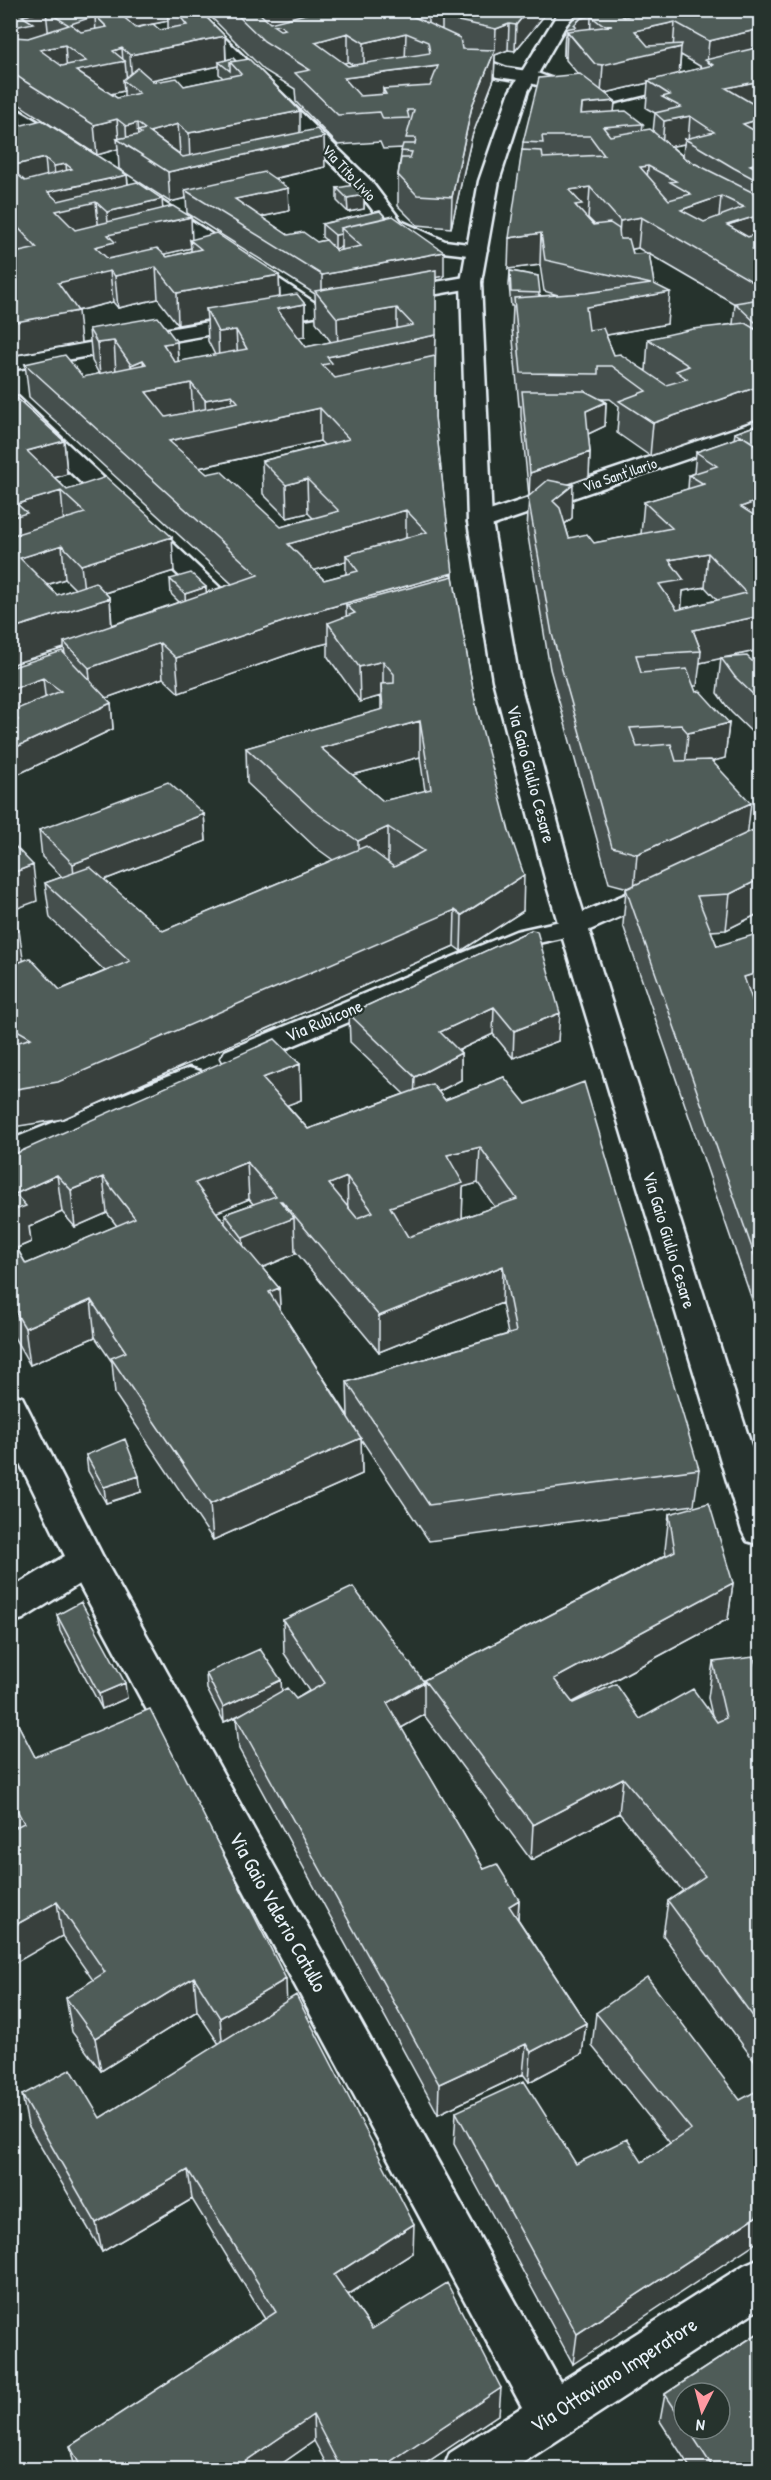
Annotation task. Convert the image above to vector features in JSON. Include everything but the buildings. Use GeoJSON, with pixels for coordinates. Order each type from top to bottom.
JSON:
{"type":"FeatureCollection","features":[{"type":"Feature","properties":{"kind":"street","name":"Via Tito Livio"},"geometry":{"type":"LineString","coordinates":[[186,10],[363,184],[393,225],[441,247],[477,250]]}},
{"type":"Feature","properties":{"kind":"street","name":"Via Gaio Giulio Cesare"},"geometry":{"type":"LineString","coordinates":[[570,10],[559,23],[519,91],[489,181],[471,282],[474,417],[480,522],[506,680],[573,927],[754,1484],[760,1532]]}},
{"type":"Feature","properties":{"kind":"street"},"geometry":{"type":"LineString","coordinates":[[440,47],[502,73],[528,76],[596,101],[613,116]]}},
{"type":"Feature","properties":{"kind":"street"},"geometry":{"type":"LineString","coordinates":[[596,101],[760,62]]}},
{"type":"Feature","properties":{"kind":"street"},"geometry":{"type":"LineString","coordinates":[[10,110],[80,156]]}},
{"type":"Feature","properties":{"kind":"street"},"geometry":{"type":"LineString","coordinates":[[140,196],[311,310]]}},
{"type":"Feature","properties":{"kind":"street"},"geometry":{"type":"LineString","coordinates":[[10,364],[471,282]]}},
{"type":"Feature","properties":{"kind":"street"},"geometry":{"type":"LineString","coordinates":[[10,402],[223,604],[178,619]]}},
{"type":"Feature","properties":{"kind":"street","name":"Via Sant'Ilario"},"geometry":{"type":"LineString","coordinates":[[480,522],[760,427]]}},
{"type":"Feature","properties":{"kind":"street","name":"Via Rubicone"},"geometry":{"type":"LineString","coordinates":[[10,1153],[526,937],[573,927],[689,876]]}},
{"type":"Feature","properties":{"kind":"street","name":"Via Gaio Valerio Catullo"},"geometry":{"type":"LineString","coordinates":[[10,1406],[86,1560],[552,2415]]}},
{"type":"Feature","properties":{"kind":"street"},"geometry":{"type":"LineString","coordinates":[[10,1608],[86,1560]]}},
{"type":"Feature","properties":{"kind":"street","name":"Via Ottaviano Imperatore"},"geometry":{"type":"LineString","coordinates":[[467,2469],[760,2281]]}}]}
